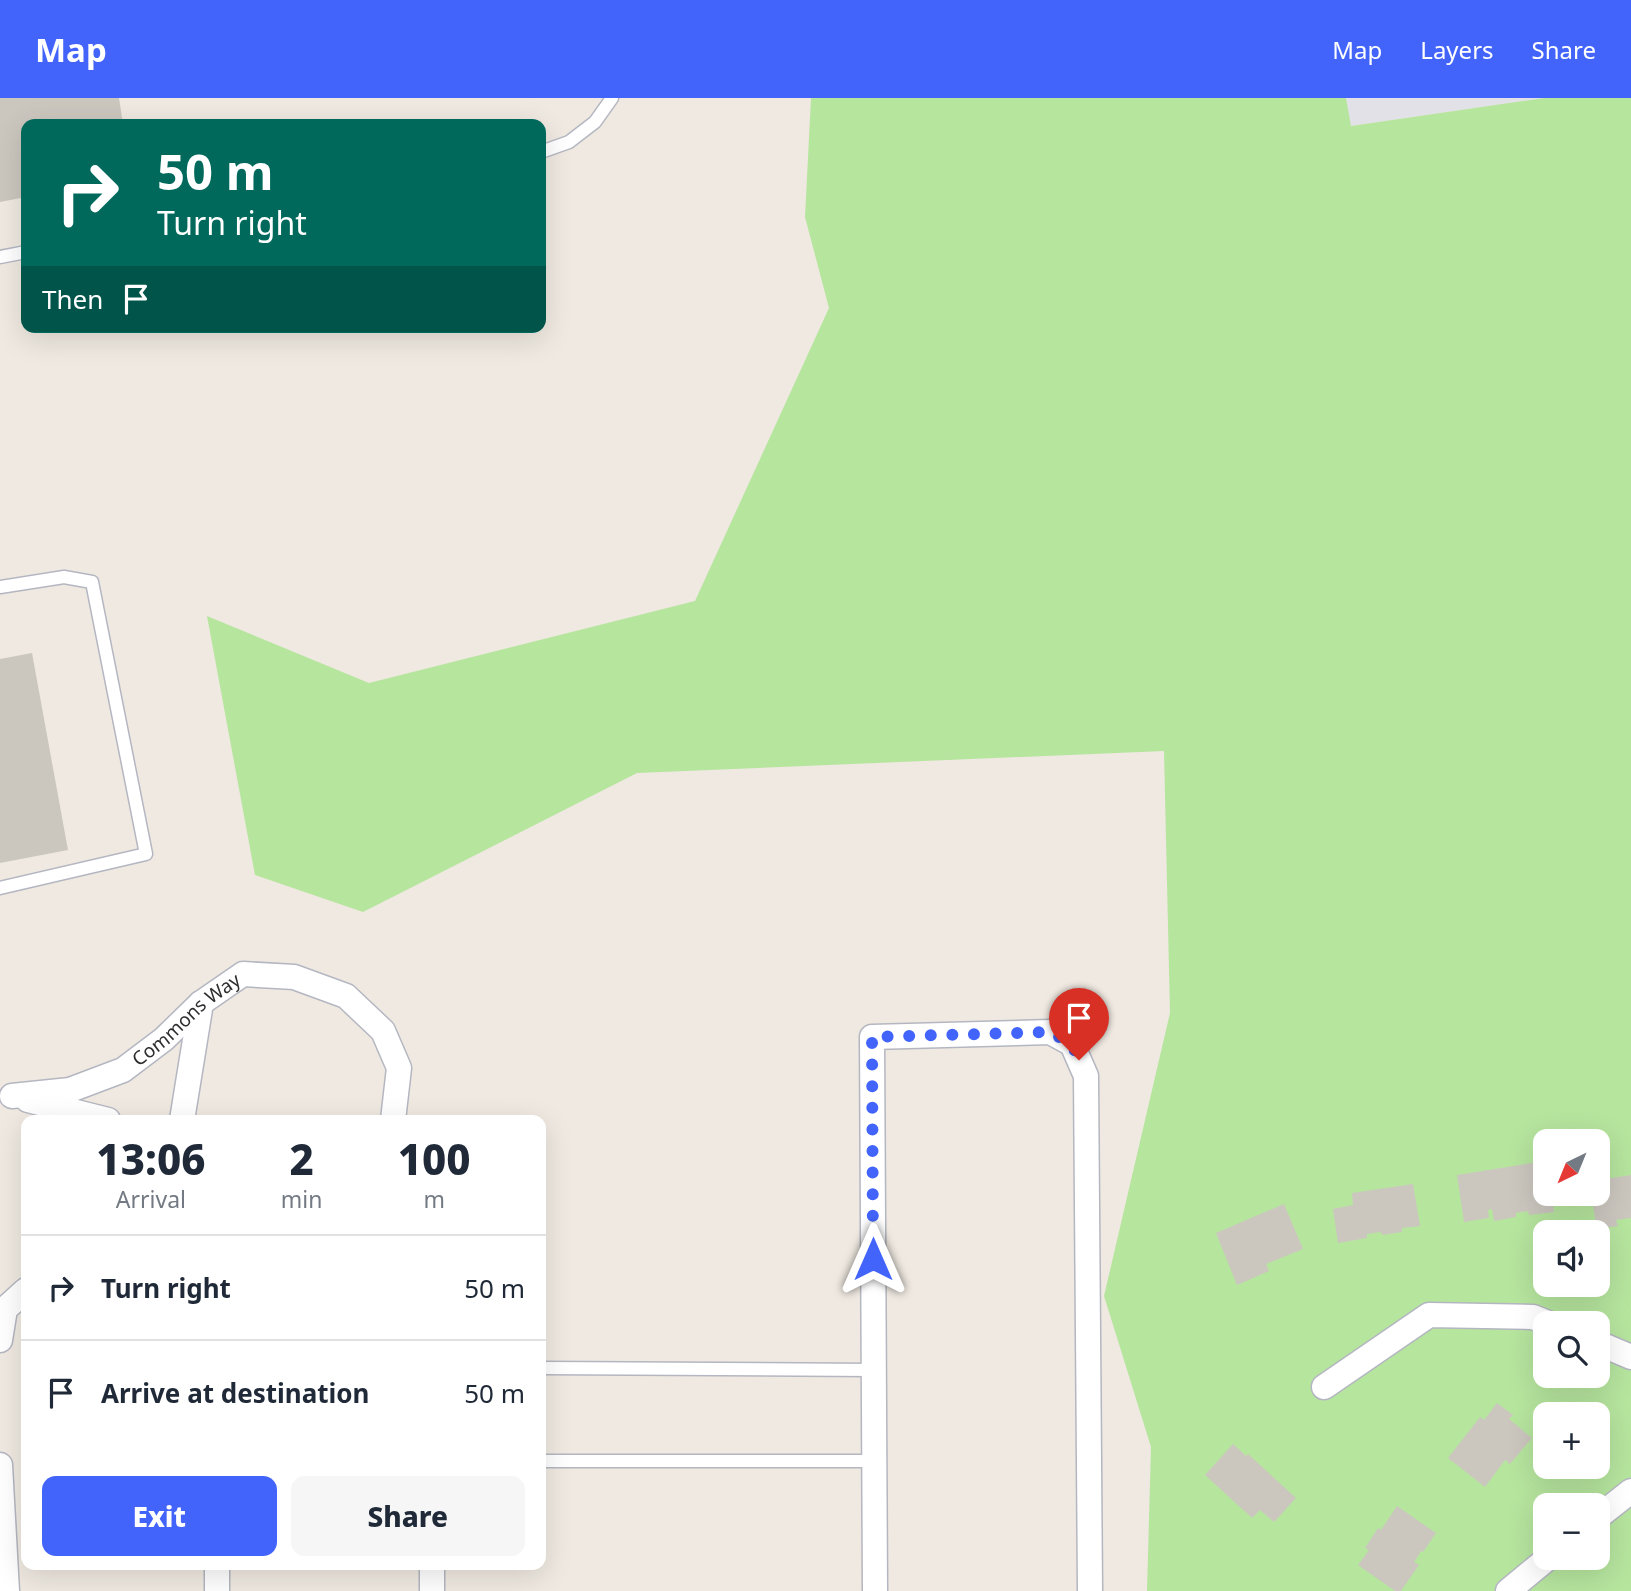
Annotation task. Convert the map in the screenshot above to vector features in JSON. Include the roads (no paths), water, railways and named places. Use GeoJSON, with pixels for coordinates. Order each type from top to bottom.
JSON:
{"type":"FeatureCollection","features":[{"type":"Feature","properties":{"kind":"street","name":"Commons Way"},"geometry":{"type":"LineString","coordinates":[[6,1095],[70,1090],[123,1070],[164,1039],[201,1003],[243,974],[294,977],[346,996],[383,1031],[399,1068],[394,1115]]}},
{"type":"Feature","properties":{"kind":"street"},"geometry":{"type":"LineString","coordinates":[[183,1115],[201,1003]]}},
{"type":"Feature","properties":{"kind":"street"},"geometry":{"type":"LineString","coordinates":[[875,1591],[872,1037],[1050,1032],[1072,1044],[1086,1076],[1090,1591]]}},
{"type":"Feature","properties":{"kind":"street","name":"Commons Way"},"geometry":{"type":"LineString","coordinates":[[6,1095],[88,1115]]}},
{"type":"Feature","properties":{"kind":"street"},"geometry":{"type":"LineString","coordinates":[[0,1340],[5,1309],[21,1295]]}},
{"type":"Feature","properties":{"kind":"street"},"geometry":{"type":"LineString","coordinates":[[1324,1387],[1429,1315],[1533,1317]]}},
{"type":"Feature","properties":{"kind":"street"},"geometry":{"type":"LineString","coordinates":[[1610,1348],[1631,1357]]}},
{"type":"Feature","properties":{"kind":"street"},"geometry":{"type":"LineString","coordinates":[[0,1465],[7,1591]]}},
{"type":"Feature","properties":{"kind":"street"},"geometry":{"type":"LineString","coordinates":[[1610,1508],[1631,1491]]}},
{"type":"Feature","properties":{"kind":"street"},"geometry":{"type":"LineString","coordinates":[[217,1570],[217,1591]]}},
{"type":"Feature","properties":{"kind":"street"},"geometry":{"type":"LineString","coordinates":[[432,1570],[432,1591]]}},
{"type":"Feature","properties":{"kind":"street"},"geometry":{"type":"LineString","coordinates":[[1508,1591],[1533,1570]]}},
{"type":"Feature","properties":{"kind":"lane"},"geometry":{"type":"LineString","coordinates":[[546,150],[569,142],[587,129],[612,98]]}},
{"type":"Feature","properties":{"kind":"lane"},"geometry":{"type":"LineString","coordinates":[[0,257],[21,253]]}},
{"type":"Feature","properties":{"kind":"lane"},"geometry":{"type":"LineString","coordinates":[[0,587],[64,577],[92,582],[146,853],[0,888]]}},
{"type":"Feature","properties":{"kind":"lane"},"geometry":{"type":"LineString","coordinates":[[546,1368],[874,1370]]}},
{"type":"Feature","properties":{"kind":"lane"},"geometry":{"type":"LineString","coordinates":[[546,1461],[874,1461]]}}]}
